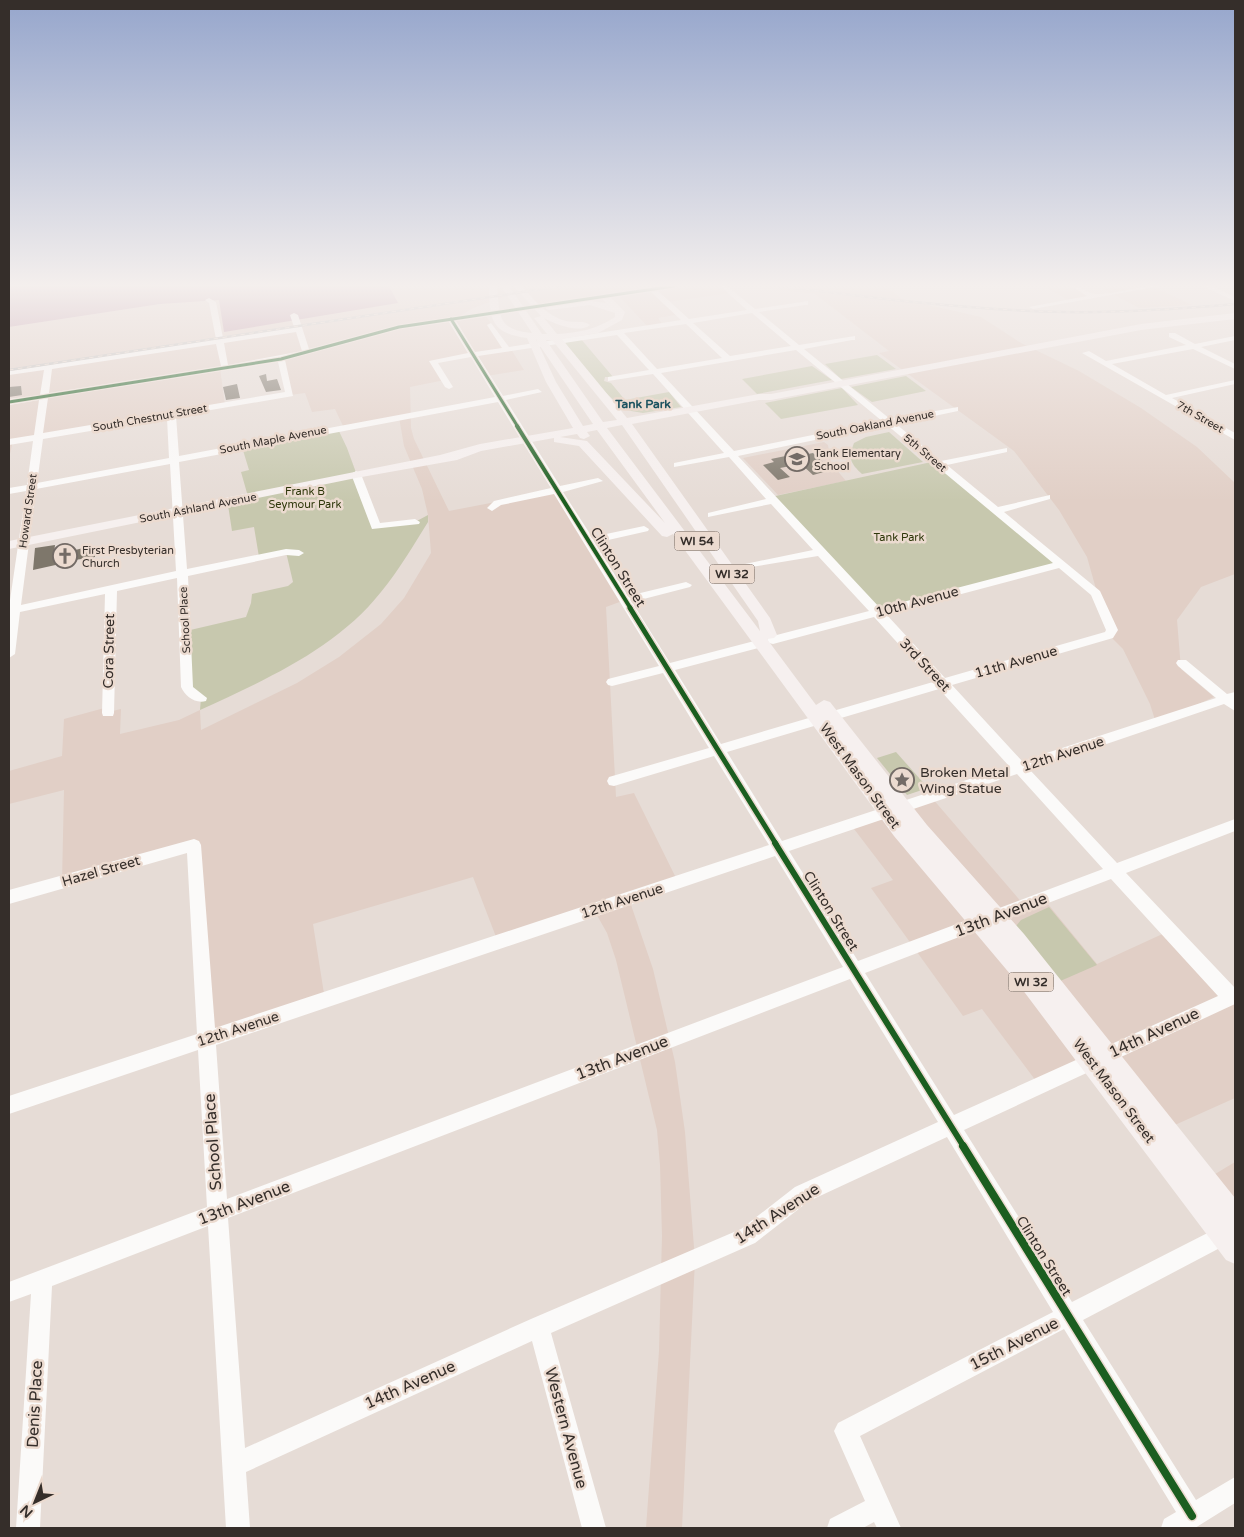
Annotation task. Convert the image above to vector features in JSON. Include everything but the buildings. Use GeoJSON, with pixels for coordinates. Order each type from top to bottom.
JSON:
{"type":"FeatureCollection","features":[{"type":"Feature","properties":{"kind":"main road"},"geometry":{"type":"LineString","coordinates":[[540,358],[551,382],[581,432]]}},
{"type":"Feature","properties":{"kind":"main road","name":"West Mason Street"},"geometry":{"type":"LineString","coordinates":[[557,358],[620,447],[896,810],[911,842],[989,919],[1099,1058],[1232,1233]]}},
{"type":"Feature","properties":{"kind":"main road"},"geometry":{"type":"LineString","coordinates":[[572,358],[626,424]]}},
{"type":"Feature","properties":{"kind":"main road","name":"South Ashland Avenue"},"geometry":{"type":"LineString","coordinates":[[9,545],[178,512],[356,474],[980,358]]}},
{"type":"Feature","properties":{"kind":"main road"},"geometry":{"type":"LineString","coordinates":[[608,402],[627,413],[664,414]]}},
{"type":"Feature","properties":{"kind":"main road","name":"South Ashland Avenue"},"geometry":{"type":"LineString","coordinates":[[626,424],[664,414],[692,411]]}},
{"type":"Feature","properties":{"kind":"main road","name":"WI 32"},"geometry":{"type":"LineString","coordinates":[[626,424],[765,621],[765,638]]}},
{"type":"Feature","properties":{"kind":"main road","name":"South Ashland Avenue"},"geometry":{"type":"LineString","coordinates":[[527,442],[556,440],[581,432]]}},
{"type":"Feature","properties":{"kind":"main road","name":"WI 32"},"geometry":{"type":"LineString","coordinates":[[581,432],[607,467],[688,556],[736,617],[765,638]]}},
{"type":"Feature","properties":{"kind":"main road"},"geometry":{"type":"LineString","coordinates":[[556,440],[583,443],[607,467]]}},
{"type":"Feature","properties":{"kind":"street"},"geometry":{"type":"LineString","coordinates":[[9,373],[107,358]]}},
{"type":"Feature","properties":{"kind":"street"},"geometry":{"type":"LineString","coordinates":[[223,358],[224,368]]}},
{"type":"Feature","properties":{"kind":"street"},"geometry":{"type":"LineString","coordinates":[[9,402],[281,358]]}},
{"type":"Feature","properties":{"kind":"street","name":"South Chestnut Street"},"geometry":{"type":"LineString","coordinates":[[9,442],[290,394],[281,358]]}},
{"type":"Feature","properties":{"kind":"street"},"geometry":{"type":"LineString","coordinates":[[449,387],[433,361],[455,358]]}},
{"type":"Feature","properties":{"kind":"street","name":"Clinton Street"},"geometry":{"type":"LineString","coordinates":[[475,358],[1068,1317],[1182,1522]]}},
{"type":"Feature","properties":{"kind":"street","name":"3rd Street"},"geometry":{"type":"LineString","coordinates":[[642,358],[1114,871],[1233,997]]}},
{"type":"Feature","properties":{"kind":"street"},"geometry":{"type":"LineString","coordinates":[[611,379],[741,358]]}},
{"type":"Feature","properties":{"kind":"street","name":"5th Street"},"geometry":{"type":"LineString","coordinates":[[809,358],[1096,593],[1112,630]]}},
{"type":"Feature","properties":{"kind":"street","name":"7th Street"},"geometry":{"type":"LineString","coordinates":[[1096,358],[1233,434]]}},
{"type":"Feature","properties":{"kind":"street"},"geometry":{"type":"LineString","coordinates":[[1107,363],[1134,358]]}},
{"type":"Feature","properties":{"kind":"street"},"geometry":{"type":"LineString","coordinates":[[1217,358],[1235,367]]}},
{"type":"Feature","properties":{"kind":"street","name":"Howard Street"},"geometry":{"type":"LineString","coordinates":[[9,654],[12,611],[24,542],[48,367]]}},
{"type":"Feature","properties":{"kind":"street"},"geometry":{"type":"LineString","coordinates":[[1166,397],[1235,382]]}},
{"type":"Feature","properties":{"kind":"street","name":"South Maple Avenue"},"geometry":{"type":"LineString","coordinates":[[9,491],[272,442],[340,427],[538,392]]}},
{"type":"Feature","properties":{"kind":"street","name":"South Oakland Avenue"},"geometry":{"type":"LineString","coordinates":[[677,465],[955,409]]}},
{"type":"Feature","properties":{"kind":"street","name":"School Place"},"geometry":{"type":"LineString","coordinates":[[171,414],[182,573],[187,687],[189,691],[201,698]]}},
{"type":"Feature","properties":{"kind":"street"},"geometry":{"type":"LineString","coordinates":[[939,464],[1004,450]]}},
{"type":"Feature","properties":{"kind":"street"},"geometry":{"type":"LineString","coordinates":[[356,474],[376,527],[415,522]]}},
{"type":"Feature","properties":{"kind":"street"},"geometry":{"type":"LineString","coordinates":[[492,508],[498,503],[598,481]]}},
{"type":"Feature","properties":{"kind":"street"},"geometry":{"type":"LineString","coordinates":[[996,511],[1047,497]]}},
{"type":"Feature","properties":{"kind":"street"},"geometry":{"type":"LineString","coordinates":[[712,515],[774,500]]}},
{"type":"Feature","properties":{"kind":"street"},"geometry":{"type":"LineString","coordinates":[[588,541],[644,529]]}},
{"type":"Feature","properties":{"kind":"street"},"geometry":{"type":"LineString","coordinates":[[12,611],[283,552],[299,552]]}},
{"type":"Feature","properties":{"kind":"street"},"geometry":{"type":"LineString","coordinates":[[749,566],[821,552]]}},
{"type":"Feature","properties":{"kind":"street","name":"10th Avenue"},"geometry":{"type":"LineString","coordinates":[[612,682],[667,668],[765,638],[877,612],[1060,565]]}},
{"type":"Feature","properties":{"kind":"street"},"geometry":{"type":"LineString","coordinates":[[625,600],[686,585]]}},
{"type":"Feature","properties":{"kind":"street","name":"Cora Street"},"geometry":{"type":"LineString","coordinates":[[108,713],[111,589]]}},
{"type":"Feature","properties":{"kind":"street","name":"11th Avenue"},"geometry":{"type":"LineString","coordinates":[[614,781],[1109,635],[1112,630]]}},
{"type":"Feature","properties":{"kind":"street"},"geometry":{"type":"LineString","coordinates":[[1182,663],[1232,701]]}},
{"type":"Feature","properties":{"kind":"street","name":"12th Avenue"},"geometry":{"type":"LineString","coordinates":[[9,1105],[1020,768],[1232,701]]}},
{"type":"Feature","properties":{"kind":"street","name":"13th Avenue"},"geometry":{"type":"LineString","coordinates":[[9,1292],[1235,825]]}},
{"type":"Feature","properties":{"kind":"street","name":"School Place"},"geometry":{"type":"LineString","coordinates":[[194,845],[238,1528]]}},
{"type":"Feature","properties":{"kind":"street","name":"Hazel Street"},"geometry":{"type":"LineString","coordinates":[[9,897],[194,845]]}},
{"type":"Feature","properties":{"kind":"street","name":"14th Avenue"},"geometry":{"type":"LineString","coordinates":[[234,1465],[539,1327],[748,1236],[802,1194],[1233,997]]}},
{"type":"Feature","properties":{"kind":"street","name":"15th Avenue"},"geometry":{"type":"LineString","coordinates":[[846,1431],[1232,1233]]}},
{"type":"Feature","properties":{"kind":"street","name":"Denis Place"},"geometry":{"type":"LineString","coordinates":[[28,1528],[42,1280]]}},
{"type":"Feature","properties":{"kind":"street","name":"Western Avenue"},"geometry":{"type":"LineString","coordinates":[[539,1327],[594,1528]]}},
{"type":"Feature","properties":{"kind":"street"},"geometry":{"type":"LineString","coordinates":[[846,1431],[889,1528]]}},
{"type":"Feature","properties":{"kind":"street"},"geometry":{"type":"LineString","coordinates":[[1182,1522],[1235,1489]]}},
{"type":"Feature","properties":{"kind":"street"},"geometry":{"type":"LineString","coordinates":[[839,1528],[879,1506]]}},
{"type":"Feature","properties":{"kind":"shaded area"},"geometry":{"type":"Polygon","coordinates":[[[9,358],[455,358],[434,361],[445,380],[410,387],[411,428],[414,439],[449,511],[557,490],[625,600],[606,607],[616,797],[634,793],[678,882],[629,899],[653,969],[675,1062],[685,1132],[695,1260],[682,1528],[646,1528],[659,1351],[662,1236],[660,1165],[657,1130],[616,960],[607,933],[594,910],[498,942],[473,877],[313,924],[325,1000],[206,1039],[194,845],[62,882],[64,790],[9,804],[9,771],[62,756],[64,719],[108,707],[108,712],[121,709],[120,734],[179,720],[200,710],[201,730],[297,683],[339,657],[381,624],[404,598],[431,553],[428,515],[422,489],[404,446],[399,417],[343,426],[335,409],[312,412],[305,393],[290,395],[281,359],[220,368],[225,405],[13,441],[9,458],[9,358]]]}},
{"type":"Feature","properties":{"kind":"shaded area"},"geometry":{"type":"Polygon","coordinates":[[[475,358],[516,358],[524,370],[486,376],[475,358]]]}},
{"type":"Feature","properties":{"kind":"shaded area"},"geometry":{"type":"Polygon","coordinates":[[[886,358],[1052,358],[1079,371],[1141,408],[1197,447],[1235,483],[1235,574],[1201,587],[1177,620],[1181,669],[1214,697],[1156,723],[1150,704],[1123,649],[1109,635],[1087,557],[1059,510],[1014,451],[886,358]]]}},
{"type":"Feature","properties":{"kind":"shaded area"},"geometry":{"type":"Polygon","coordinates":[[[824,442],[828,445],[831,463],[846,481],[778,495],[743,458],[824,442]]]}},
{"type":"Feature","properties":{"kind":"shaded area"},"geometry":{"type":"Polygon","coordinates":[[[932,798],[1024,905],[1043,898],[1097,964],[1169,931],[1231,998],[1235,996],[1235,1098],[1157,1133],[1101,1057],[1039,1085],[982,1009],[963,1016],[871,888],[893,880],[851,825],[932,798]]]}},
{"type":"Feature","properties":{"kind":"shaded area"},"geometry":{"type":"Polygon","coordinates":[[[1235,1162],[1235,1251],[1223,1235],[1197,1185],[1235,1162]]]}},
{"type":"Feature","properties":{"kind":"green space"},"geometry":{"type":"Polygon","coordinates":[[[574,358],[597,358],[613,377],[605,377],[604,381],[611,383],[625,400],[669,392],[681,407],[643,413],[625,410],[599,387],[574,358]]]}},
{"type":"Feature","properties":{"kind":"green space"},"geometry":{"type":"Polygon","coordinates":[[[861,358],[881,358],[896,369],[841,379],[825,364],[861,358]]]}},
{"type":"Feature","properties":{"kind":"green space"},"geometry":{"type":"Polygon","coordinates":[[[812,366],[832,380],[757,394],[742,379],[812,366]]]}},
{"type":"Feature","properties":{"kind":"green space"},"geometry":{"type":"Polygon","coordinates":[[[906,376],[926,391],[872,402],[851,387],[906,376]]]}},
{"type":"Feature","properties":{"kind":"green space"},"geometry":{"type":"Polygon","coordinates":[[[842,388],[858,405],[781,419],[765,403],[842,388]]]}},
{"type":"Feature","properties":{"kind":"green space","name":"Frank B Seymour Park"},"geometry":{"type":"Polygon","coordinates":[[[338,429],[347,448],[376,527],[415,522],[428,515],[428,522],[388,584],[363,612],[343,630],[274,675],[200,710],[201,698],[189,691],[186,631],[246,617],[252,594],[288,586],[293,582],[286,552],[259,557],[254,527],[232,531],[228,505],[249,500],[241,472],[249,470],[242,447],[338,429]]]}},
{"type":"Feature","properties":{"kind":"green space"},"geometry":{"type":"Polygon","coordinates":[[[889,432],[923,462],[862,474],[851,460],[854,443],[866,437],[889,432]]]}},
{"type":"Feature","properties":{"kind":"green space","name":"Tank Park"},"geometry":{"type":"Polygon","coordinates":[[[936,461],[1060,565],[877,612],[771,497],[936,461]]]}},
{"type":"Feature","properties":{"kind":"green space"},"geometry":{"type":"Polygon","coordinates":[[[896,752],[928,788],[907,795],[877,758],[896,752]]]}},
{"type":"Feature","properties":{"kind":"green space"},"geometry":{"type":"Polygon","coordinates":[[[1049,907],[1097,965],[1058,982],[1016,926],[1021,920],[1049,907]]]}},
{"type":"Feature","properties":{"kind":"railway"},"geometry":{"type":"LineString","coordinates":[[9,370],[90,358]]}},
{"type":"Feature","properties":{"kind":"cycle path"},"geometry":{"type":"LineString","coordinates":[[9,402],[286,358]]}},
{"type":"Feature","properties":{"kind":"cycle path"},"geometry":{"type":"LineString","coordinates":[[475,358],[1192,1516]]}},
{"type":"Feature","properties":{"kind":"place","name":"Tank Elementary School"},"geometry":{"type":"Point","coordinates":[797,459]}},
{"type":"Feature","properties":{"kind":"place","name":"First Presbyterian Church"},"geometry":{"type":"Point","coordinates":[65,556]}},
{"type":"Feature","properties":{"kind":"place","name":"Broken Metal Wing Statue"},"geometry":{"type":"Point","coordinates":[902,780]}},
{"type":"Feature","properties":{"kind":"district","name":"Tank Park"},"geometry":{"type":"Point","coordinates":[643,404]}}]}
